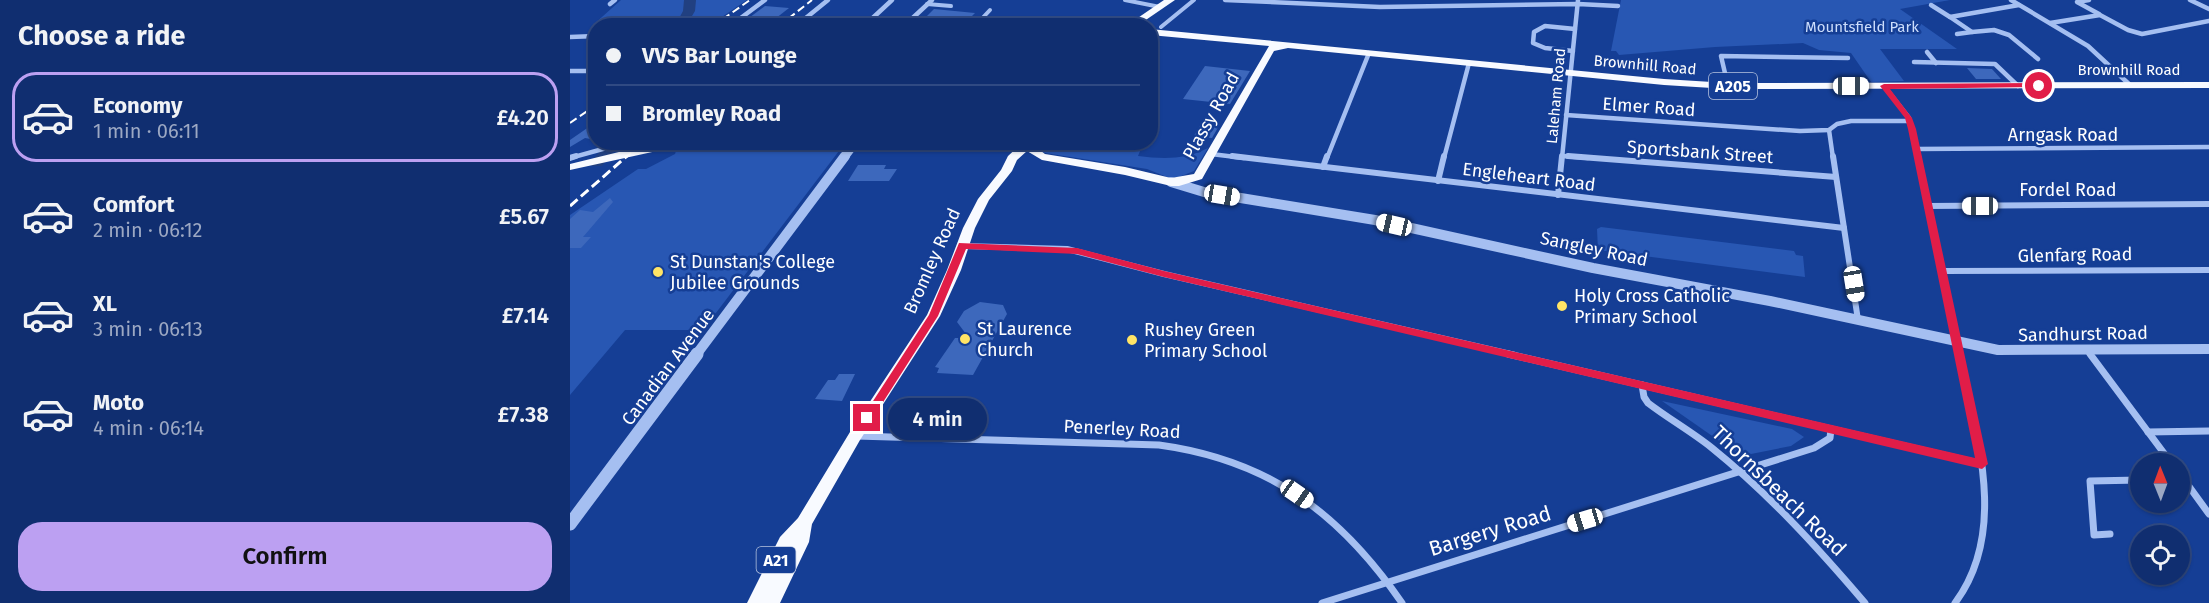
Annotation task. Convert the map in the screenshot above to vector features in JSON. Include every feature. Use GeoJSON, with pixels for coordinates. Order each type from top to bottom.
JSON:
{"type":"FeatureCollection","features":[{"type":"Feature","properties":{"kind":"highway"},"geometry":{"type":"LineString","coordinates":[[1148,18],[1170,0]]}},
{"type":"Feature","properties":{"kind":"highway","name":"Brownhill Road"},"geometry":{"type":"LineString","coordinates":[[1158,31],[1570,73],[1728,86],[2209,85]]}},
{"type":"Feature","properties":{"kind":"highway","name":"A205"},"geometry":{"type":"LineString","coordinates":[[1254,42],[1270,49],[1286,45]]}},
{"type":"Feature","properties":{"kind":"highway","name":"Plassy Road"},"geometry":{"type":"LineString","coordinates":[[1171,182],[1179,183],[1198,176],[1270,49]]}},
{"type":"Feature","properties":{"kind":"highway"},"geometry":{"type":"LineString","coordinates":[[570,167],[651,150]]}},
{"type":"Feature","properties":{"kind":"highway","name":"Bromley Road"},"geometry":{"type":"LineString","coordinates":[[756,603],[786,542],[804,523],[855,436],[933,316],[984,199],[1006,171],[1012,158],[1022,150]]}},
{"type":"Feature","properties":{"kind":"highway","name":"Sangley Road"},"geometry":{"type":"LineString","coordinates":[[1035,150],[1042,157],[1125,171],[1171,182]]}},
{"type":"Feature","properties":{"kind":"highway","name":"Bromley Road"},"geometry":{"type":"LineString","coordinates":[[1006,171],[1018,163],[1042,157]]}},
{"type":"Feature","properties":{"kind":"highway","name":"Bromley Road"},"geometry":{"type":"LineString","coordinates":[[771,603],[800,542],[804,523]]}},
{"type":"Feature","properties":{"kind":"street"},"geometry":{"type":"LineString","coordinates":[[610,4],[615,0]]}},
{"type":"Feature","properties":{"kind":"street"},"geometry":{"type":"LineString","coordinates":[[741,18],[765,0]]}},
{"type":"Feature","properties":{"kind":"street"},"geometry":{"type":"LineString","coordinates":[[806,18],[828,0]]}},
{"type":"Feature","properties":{"kind":"street"},"geometry":{"type":"LineString","coordinates":[[873,18],[892,0]]}},
{"type":"Feature","properties":{"kind":"street"},"geometry":{"type":"LineString","coordinates":[[912,18],[932,0]]}},
{"type":"Feature","properties":{"kind":"street"},"geometry":{"type":"LineString","coordinates":[[1125,0],[1160,7]]}},
{"type":"Feature","properties":{"kind":"street"},"geometry":{"type":"LineString","coordinates":[[1158,28],[1194,0]]}},
{"type":"Feature","properties":{"kind":"street"},"geometry":{"type":"LineString","coordinates":[[1225,0],[1413,7],[1578,2],[1617,6]]}},
{"type":"Feature","properties":{"kind":"street"},"geometry":{"type":"LineString","coordinates":[[1412,0],[1413,7]]}},
{"type":"Feature","properties":{"kind":"street"},"geometry":{"type":"LineString","coordinates":[[2011,0],[2088,46],[2130,85]]}},
{"type":"Feature","properties":{"kind":"street"},"geometry":{"type":"LineString","coordinates":[[2089,0],[2076,2],[2139,33],[2209,21]]}},
{"type":"Feature","properties":{"kind":"street"},"geometry":{"type":"LineString","coordinates":[[2190,0],[2209,9]]}},
{"type":"Feature","properties":{"kind":"street","name":"Laleham Road"},"geometry":{"type":"LineString","coordinates":[[1558,195],[1578,2]]}},
{"type":"Feature","properties":{"kind":"street"},"geometry":{"type":"LineString","coordinates":[[927,4],[951,6]]}},
{"type":"Feature","properties":{"kind":"street"},"geometry":{"type":"LineString","coordinates":[[1931,5],[1972,32]]}},
{"type":"Feature","properties":{"kind":"street"},"geometry":{"type":"LineString","coordinates":[[1950,17],[2019,5]]}},
{"type":"Feature","properties":{"kind":"street"},"geometry":{"type":"LineString","coordinates":[[982,18],[990,10]]}},
{"type":"Feature","properties":{"kind":"street"},"geometry":{"type":"LineString","coordinates":[[2050,23],[2100,15]]}},
{"type":"Feature","properties":{"kind":"street"},"geometry":{"type":"LineString","coordinates":[[1573,51],[1539,47],[1533,43],[1533,38],[1536,30],[1545,26],[1575,28]]}},
{"type":"Feature","properties":{"kind":"street"},"geometry":{"type":"LineString","coordinates":[[1957,34],[1994,28],[2014,37],[2038,59]]}},
{"type":"Feature","properties":{"kind":"street"},"geometry":{"type":"LineString","coordinates":[[570,37],[588,36]]}},
{"type":"Feature","properties":{"kind":"street"},"geometry":{"type":"LineString","coordinates":[[1927,52],[1936,63]]}},
{"type":"Feature","properties":{"kind":"street"},"geometry":{"type":"LineString","coordinates":[[1323,168],[1370,53]]}},
{"type":"Feature","properties":{"kind":"street"},"geometry":{"type":"LineString","coordinates":[[1728,86],[1721,56],[1848,58]]}},
{"type":"Feature","properties":{"kind":"street"},"geometry":{"type":"LineString","coordinates":[[1914,62],[1995,64],[2018,86]]}},
{"type":"Feature","properties":{"kind":"street"},"geometry":{"type":"LineString","coordinates":[[1438,181],[1469,63]]}},
{"type":"Feature","properties":{"kind":"street"},"geometry":{"type":"LineString","coordinates":[[570,71],[588,70]]}},
{"type":"Feature","properties":{"kind":"street"},"geometry":{"type":"LineString","coordinates":[[1884,86],[1909,118],[1982,464],[1984,507],[1982,542],[1975,571],[1955,603]]}},
{"type":"Feature","properties":{"kind":"street","name":"Elmer Road"},"geometry":{"type":"LineString","coordinates":[[1566,115],[1800,131],[1829,130],[1837,124],[1851,121],[1908,121]]}},
{"type":"Feature","properties":{"kind":"street"},"geometry":{"type":"LineString","coordinates":[[1829,130],[1858,320]]}},
{"type":"Feature","properties":{"kind":"street","name":"Arngask Road"},"geometry":{"type":"LineString","coordinates":[[1916,149],[2209,147]]}},
{"type":"Feature","properties":{"kind":"street"},"geometry":{"type":"LineString","coordinates":[[570,158],[598,150]]}},
{"type":"Feature","properties":{"kind":"street","name":"Canadian Avenue"},"geometry":{"type":"LineString","coordinates":[[570,524],[850,150]]}},
{"type":"Feature","properties":{"kind":"street","name":"Engleheart Road"},"geometry":{"type":"LineString","coordinates":[[1211,154],[1844,228]]}},
{"type":"Feature","properties":{"kind":"street","name":"Sportsbank Street"},"geometry":{"type":"LineString","coordinates":[[1563,156],[1836,177]]}},
{"type":"Feature","properties":{"kind":"street","name":"Sangley Road"},"geometry":{"type":"LineString","coordinates":[[1198,176],[1199,184],[1203,188],[1222,195]]}},
{"type":"Feature","properties":{"kind":"street","name":"Sangley Road"},"geometry":{"type":"LineString","coordinates":[[1171,182],[1222,195],[1375,220],[1593,268],[1721,291],[1958,342]]}},
{"type":"Feature","properties":{"kind":"street","name":"Fordel Road"},"geometry":{"type":"LineString","coordinates":[[1927,206],[2209,204]]}},
{"type":"Feature","properties":{"kind":"street"},"geometry":{"type":"LineString","coordinates":[[962,246],[1077,251],[1164,274],[1982,464]]}},
{"type":"Feature","properties":{"kind":"street","name":"Glenfarg Road"},"geometry":{"type":"LineString","coordinates":[[1941,271],[2209,270]]}},
{"type":"Feature","properties":{"kind":"street","name":"Sandhurst Road"},"geometry":{"type":"LineString","coordinates":[[1958,342],[2010,351],[2209,349]]}},
{"type":"Feature","properties":{"kind":"street"},"geometry":{"type":"LineString","coordinates":[[2088,351],[2164,453]]}},
{"type":"Feature","properties":{"kind":"street","name":"Thornsbeach Road"},"geometry":{"type":"LineString","coordinates":[[1642,385],[1644,397],[1648,403],[1712,448],[1739,472],[1798,527],[1865,603]]}},
{"type":"Feature","properties":{"kind":"street","name":"Bargery Road"},"geometry":{"type":"LineString","coordinates":[[1322,603],[1814,448],[1830,438],[1831,429]]}},
{"type":"Feature","properties":{"kind":"street"},"geometry":{"type":"LineString","coordinates":[[2148,432],[2209,431]]}},
{"type":"Feature","properties":{"kind":"street","name":"Penerley Road"},"geometry":{"type":"LineString","coordinates":[[855,436],[1123,443],[1194,448],[1253,470],[1297,494],[1341,529],[1389,582],[1402,603]]}},
{"type":"Feature","properties":{"kind":"street"},"geometry":{"type":"LineString","coordinates":[[2110,534],[2094,535],[2090,481],[2130,480]]}},
{"type":"Feature","properties":{"kind":"street"},"geometry":{"type":"LineString","coordinates":[[2190,490],[2209,514]]}},
{"type":"Feature","properties":{"kind":"green space"},"geometry":{"type":"Polygon","coordinates":[[[621,0],[747,0],[720,18],[601,18],[621,0]]]}},
{"type":"Feature","properties":{"kind":"green space","name":"Mountsfield Park"},"geometry":{"type":"Polygon","coordinates":[[[1621,0],[1950,0],[1900,9],[1957,49],[1880,49],[1904,81],[1871,82],[1851,53],[1819,50],[1803,43],[1619,55],[1616,51],[1611,51],[1621,0]]]}},
{"type":"Feature","properties":{"kind":"green space"},"geometry":{"type":"Polygon","coordinates":[[[1208,148],[1194,171],[1179,177],[1167,177],[1147,169],[1037,150],[1129,150],[1140,151],[1138,156],[1174,158],[1191,155],[1208,148]]]}},
{"type":"Feature","properties":{"kind":"green space","name":"St Dunstan's College Jubilee Grounds"},"geometry":{"type":"Polygon","coordinates":[[[840,150],[703,330],[625,330],[570,395],[570,215],[638,169],[646,169],[675,154],[676,151],[840,150]]]}},
{"type":"Feature","properties":{"kind":"green space"},"geometry":{"type":"Polygon","coordinates":[[[1601,227],[1794,251],[1796,255],[1803,256],[1805,277],[1598,250],[1597,229],[1601,227]]]}},
{"type":"Feature","properties":{"kind":"green space"},"geometry":{"type":"Polygon","coordinates":[[[1662,401],[1792,429],[1804,437],[1791,446],[1741,456],[1662,401]]]}},
{"type":"Feature","properties":{"kind":"building"},"geometry":{"type":"Polygon","coordinates":[[[765,6],[789,8],[776,18],[749,18],[765,6]]]}},
{"type":"Feature","properties":{"kind":"building"},"geometry":{"type":"Polygon","coordinates":[[[934,9],[975,13],[970,18],[925,18],[934,9]]]}},
{"type":"Feature","properties":{"kind":"building"},"geometry":{"type":"Polygon","coordinates":[[[1205,66],[1250,71],[1230,104],[1183,99],[1205,66]]]}},
{"type":"Feature","properties":{"kind":"building"},"geometry":{"type":"Polygon","coordinates":[[[1967,68],[1992,69],[2001,79],[1976,79],[1967,68]]]}},
{"type":"Feature","properties":{"kind":"building"},"geometry":{"type":"Polygon","coordinates":[[[1202,122],[1220,124],[1212,138],[1194,136],[1202,122]]]}},
{"type":"Feature","properties":{"kind":"building"},"geometry":{"type":"Polygon","coordinates":[[[588,128],[588,139],[570,147],[570,140],[588,128]]]}},
{"type":"Feature","properties":{"kind":"building"},"geometry":{"type":"Polygon","coordinates":[[[858,165],[886,165],[884,169],[897,169],[889,181],[848,181],[858,165]]]}},
{"type":"Feature","properties":{"kind":"building"},"geometry":{"type":"Polygon","coordinates":[[[610,198],[613,202],[583,237],[591,237],[581,248],[570,248],[570,219],[580,210],[593,212],[610,198]]]}},
{"type":"Feature","properties":{"kind":"building","name":"St Laurence Church"},"geometry":{"type":"Polygon","coordinates":[[[980,302],[1003,305],[1007,314],[973,375],[937,373],[939,368],[935,367],[955,338],[969,338],[957,322],[964,311],[980,302]]]}},
{"type":"Feature","properties":{"kind":"building"},"geometry":{"type":"Polygon","coordinates":[[[839,374],[855,374],[842,401],[815,399],[828,380],[835,380],[839,374]]]}},
{"type":"Feature","properties":{"kind":"waterway"},"geometry":{"type":"LineString","coordinates":[[685,18],[689,11],[690,0]]}},
{"type":"Feature","properties":{"kind":"waterway"},"geometry":{"type":"LineString","coordinates":[[597,163],[609,150]]}},
{"type":"Feature","properties":{"kind":"railway"},"geometry":{"type":"LineString","coordinates":[[724,18],[750,0]]}},
{"type":"Feature","properties":{"kind":"railway"},"geometry":{"type":"LineString","coordinates":[[789,18],[812,0]]}},
{"type":"Feature","properties":{"kind":"railway"},"geometry":{"type":"LineString","coordinates":[[570,123],[588,111]]}},
{"type":"Feature","properties":{"kind":"railway"},"geometry":{"type":"LineString","coordinates":[[625,158],[634,150]]}},
{"type":"Feature","properties":{"kind":"railway"},"geometry":{"type":"LineString","coordinates":[[570,206],[627,156]]}},
{"type":"Feature","properties":{"kind":"place","name":"St Dunstan's College Jubilee Grounds"},"geometry":{"type":"Point","coordinates":[658,272]}},
{"type":"Feature","properties":{"kind":"place","name":"Holy Cross Catholic Primary School"},"geometry":{"type":"Point","coordinates":[1562,306]}},
{"type":"Feature","properties":{"kind":"place","name":"St Laurence Church"},"geometry":{"type":"Point","coordinates":[965,339]}},
{"type":"Feature","properties":{"kind":"place","name":"Rushey Green Primary School"},"geometry":{"type":"Point","coordinates":[1132,340]}},
{"type":"Feature","properties":{"kind":"route"},"geometry":{"type":"LineString","coordinates":[[867,418],[933,316],[943,297],[962,246],[1049,248],[1077,251],[1164,274],[1982,464],[1912,129],[1909,118],[1884,86],[2039,86]]}}]}
